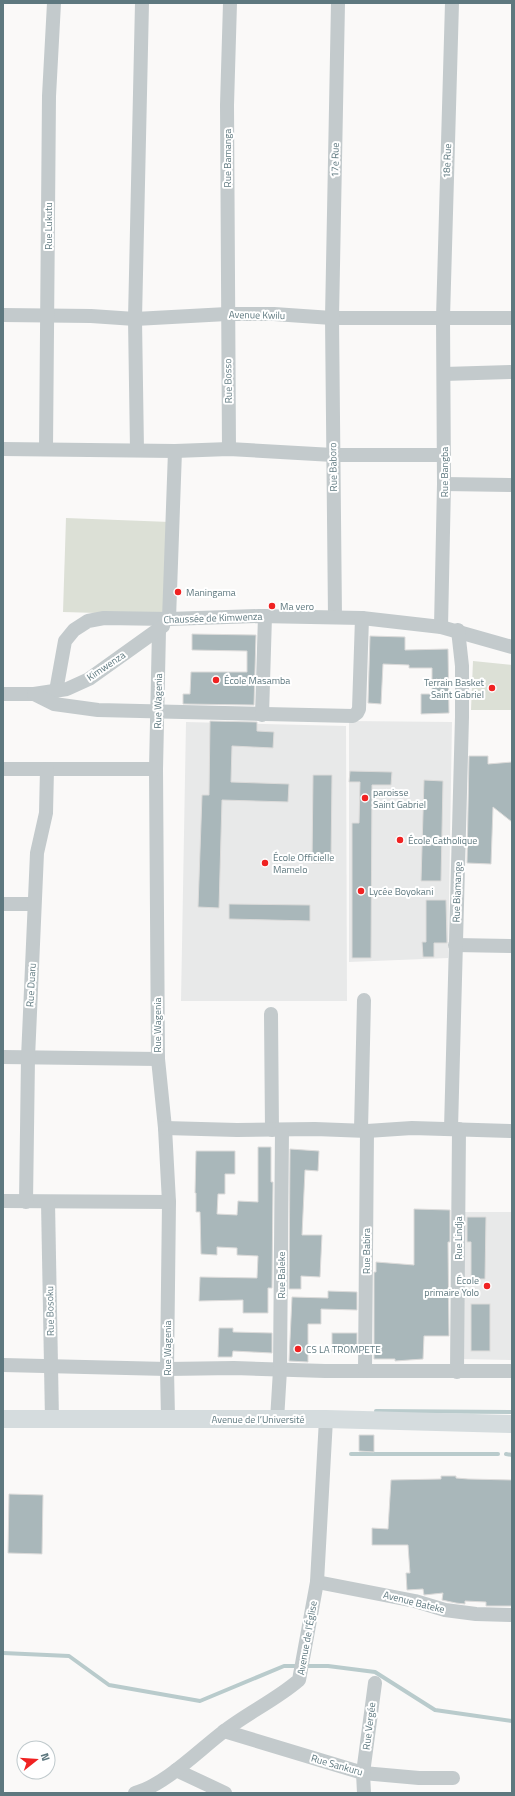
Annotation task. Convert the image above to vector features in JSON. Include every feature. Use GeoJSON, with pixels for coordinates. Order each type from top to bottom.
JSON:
{"type":"FeatureCollection","features":[{"type":"Feature","properties":{"kind":"main road","name":"Avenue de l’Université"},"geometry":{"type":"LineString","coordinates":[[3,1419],[326,1419],[512,1424]]}},
{"type":"Feature","properties":{"kind":"street","name":"Rue Lukutu"},"geometry":{"type":"LineString","coordinates":[[46,449],[49,96],[54,3]]}},
{"type":"Feature","properties":{"kind":"street"},"geometry":{"type":"LineString","coordinates":[[137,450],[135,319],[142,3]]}},
{"type":"Feature","properties":{"kind":"street","name":"Rue Bamanga"},"geometry":{"type":"LineString","coordinates":[[227,314],[227,105],[230,3]]}},
{"type":"Feature","properties":{"kind":"street","name":"17e Rue"},"geometry":{"type":"LineString","coordinates":[[332,318],[338,3]]}},
{"type":"Feature","properties":{"kind":"street","name":"18e Rue"},"geometry":{"type":"LineString","coordinates":[[443,318],[452,3]]}},
{"type":"Feature","properties":{"kind":"street","name":"Avenue Kwilu"},"geometry":{"type":"LineString","coordinates":[[3,315],[91,316],[135,319],[227,314],[274,314],[332,318],[512,318]]}},
{"type":"Feature","properties":{"kind":"street","name":"Rue Bosso"},"geometry":{"type":"LineString","coordinates":[[227,314],[229,449]]}},
{"type":"Feature","properties":{"kind":"street","name":"Rue Baboro"},"geometry":{"type":"LineString","coordinates":[[332,318],[335,617]]}},
{"type":"Feature","properties":{"kind":"street","name":"Rue Bangba"},"geometry":{"type":"LineString","coordinates":[[441,626],[444,484],[443,318]]}},
{"type":"Feature","properties":{"kind":"street"},"geometry":{"type":"LineString","coordinates":[[444,374],[512,372]]}},
{"type":"Feature","properties":{"kind":"street"},"geometry":{"type":"LineString","coordinates":[[3,449],[175,451],[229,449],[333,454],[444,455]]}},
{"type":"Feature","properties":{"kind":"street"},"geometry":{"type":"LineString","coordinates":[[169,620],[175,451]]}},
{"type":"Feature","properties":{"kind":"street"},"geometry":{"type":"LineString","coordinates":[[444,484],[512,485]]}},
{"type":"Feature","properties":{"kind":"street"},"geometry":{"type":"LineString","coordinates":[[262,715],[265,616]]}},
{"type":"Feature","properties":{"kind":"street","name":"Chaussée de Kimwenza"},"geometry":{"type":"LineString","coordinates":[[56,691],[65,641],[74,630],[88,621],[104,618],[169,620],[265,616],[362,618],[441,626],[512,647]]}},
{"type":"Feature","properties":{"kind":"street"},"geometry":{"type":"LineString","coordinates":[[3,694],[34,694],[54,704],[71,707],[158,712],[353,716],[357,714],[359,709],[362,618]]}},
{"type":"Feature","properties":{"kind":"street","name":"Kimwenza"},"geometry":{"type":"LineString","coordinates":[[34,694],[67,689],[89,679],[159,630],[169,620]]}},
{"type":"Feature","properties":{"kind":"street","name":"Rue Wagenia"},"geometry":{"type":"LineString","coordinates":[[159,630],[156,769],[158,1060],[165,1128],[169,1202],[167,1369],[168,1418]]}},
{"type":"Feature","properties":{"kind":"street","name":"Rue Biamange"},"geometry":{"type":"LineString","coordinates":[[455,1129],[455,946],[462,717],[462,666],[458,630]]}},
{"type":"Feature","properties":{"kind":"street"},"geometry":{"type":"LineString","coordinates":[[3,769],[156,769]]}},
{"type":"Feature","properties":{"kind":"street","name":"Rue Duaru"},"geometry":{"type":"LineString","coordinates":[[26,1202],[28,1058],[34,904],[37,853],[46,813],[47,769]]}},
{"type":"Feature","properties":{"kind":"street"},"geometry":{"type":"LineString","coordinates":[[3,904],[34,904]]}},
{"type":"Feature","properties":{"kind":"street"},"geometry":{"type":"LineString","coordinates":[[455,946],[512,946]]}},
{"type":"Feature","properties":{"kind":"street","name":"Rue Babira"},"geometry":{"type":"LineString","coordinates":[[364,1000],[366,1371]]}},
{"type":"Feature","properties":{"kind":"street","name":"Rue Baleke"},"geometry":{"type":"LineString","coordinates":[[271,1014],[277,1130],[280,1370],[278,1420]]}},
{"type":"Feature","properties":{"kind":"street"},"geometry":{"type":"LineString","coordinates":[[3,1057],[158,1060]]}},
{"type":"Feature","properties":{"kind":"street"},"geometry":{"type":"LineString","coordinates":[[165,1128],[364,1131],[412,1128],[512,1131]]}},
{"type":"Feature","properties":{"kind":"street","name":"Rue Lindja"},"geometry":{"type":"LineString","coordinates":[[455,1129],[457,1372]]}},
{"type":"Feature","properties":{"kind":"street"},"geometry":{"type":"LineString","coordinates":[[3,1201],[169,1202]]}},
{"type":"Feature","properties":{"kind":"street","name":"Rue Bosoku"},"geometry":{"type":"LineString","coordinates":[[48,1202],[52,1420]]}},
{"type":"Feature","properties":{"kind":"street"},"geometry":{"type":"LineString","coordinates":[[3,1365],[167,1369],[234,1368],[457,1372],[512,1371]]}},
{"type":"Feature","properties":{"kind":"street","name":"Avenue de l'Église"},"geometry":{"type":"LineString","coordinates":[[135,1793],[150,1787],[176,1770],[224,1731],[299,1680],[317,1582],[326,1419]]}},
{"type":"Feature","properties":{"kind":"street","name":"Avenue Bateke"},"geometry":{"type":"LineString","coordinates":[[317,1582],[415,1601],[445,1610],[476,1614],[512,1615]]}},
{"type":"Feature","properties":{"kind":"street","name":"Rue Vergée"},"geometry":{"type":"LineString","coordinates":[[364,1793],[363,1773],[375,1683]]}},
{"type":"Feature","properties":{"kind":"street","name":"Rue Sankuru"},"geometry":{"type":"LineString","coordinates":[[224,1731],[363,1773],[419,1778],[453,1778]]}},
{"type":"Feature","properties":{"kind":"street"},"geometry":{"type":"LineString","coordinates":[[176,1770],[225,1793]]}},
{"type":"Feature","properties":{"kind":"shaded area"},"geometry":{"type":"Polygon","coordinates":[[[66,518],[170,522],[167,615],[63,612],[66,518]]]}},
{"type":"Feature","properties":{"kind":"shaded area","name":"Terrain Basket Saint Gabriel"},"geometry":{"type":"Polygon","coordinates":[[[473,661],[512,665],[512,710],[471,710],[473,661]]]}},
{"type":"Feature","properties":{"kind":"shaded area","name":"École Catholique"},"geometry":{"type":"Polygon","coordinates":[[[349,721],[452,722],[448,958],[349,962],[349,721]]]}},
{"type":"Feature","properties":{"kind":"shaded area","name":"École Officielle Mamelo"},"geometry":{"type":"Polygon","coordinates":[[[186,722],[346,726],[347,1001],[181,1001],[186,722]]]}},
{"type":"Feature","properties":{"kind":"shaded area","name":"École primaire Yolo"},"geometry":{"type":"Polygon","coordinates":[[[464,1212],[512,1212],[512,1360],[461,1359],[464,1212]]]}},
{"type":"Feature","properties":{"kind":"building","name":"École Masamba"},"geometry":{"type":"Polygon","coordinates":[[[192,634],[256,635],[254,705],[183,704],[183,694],[190,694],[191,672],[247,672],[247,651],[192,650],[192,634]]]}},
{"type":"Feature","properties":{"kind":"building"},"geometry":{"type":"Polygon","coordinates":[[[370,636],[405,637],[405,650],[448,649],[449,713],[421,714],[421,694],[432,694],[432,668],[409,668],[409,665],[383,664],[381,704],[368,703],[370,636]]]}},
{"type":"Feature","properties":{"kind":"building"},"geometry":{"type":"Polygon","coordinates":[[[210,721],[257,722],[257,731],[274,732],[273,748],[232,746],[231,782],[289,784],[288,802],[222,800],[219,908],[198,907],[202,795],[209,795],[210,721]]]}},
{"type":"Feature","properties":{"kind":"building"},"geometry":{"type":"Polygon","coordinates":[[[469,756],[488,756],[488,764],[512,762],[512,822],[493,807],[491,864],[467,863],[469,756]]]}},
{"type":"Feature","properties":{"kind":"building","name":"Lycée Boyokani"},"geometry":{"type":"Polygon","coordinates":[[[350,771],[392,772],[391,785],[372,785],[371,958],[352,958],[352,823],[359,823],[360,782],[349,782],[350,771]]]}},
{"type":"Feature","properties":{"kind":"building"},"geometry":{"type":"Polygon","coordinates":[[[313,775],[332,775],[331,863],[312,863],[313,775]]]}},
{"type":"Feature","properties":{"kind":"building","name":"Lycée Boyokani"},"geometry":{"type":"Polygon","coordinates":[[[424,780],[443,781],[441,881],[421,881],[424,780]]]}},
{"type":"Feature","properties":{"kind":"building"},"geometry":{"type":"Polygon","coordinates":[[[426,900],[446,900],[447,943],[434,943],[434,957],[423,957],[422,942],[426,942],[426,900]]]}},
{"type":"Feature","properties":{"kind":"building"},"geometry":{"type":"Polygon","coordinates":[[[229,904],[310,905],[310,921],[229,919],[229,904]]]}},
{"type":"Feature","properties":{"kind":"building"},"geometry":{"type":"Polygon","coordinates":[[[258,1147],[271,1147],[271,1182],[273,1182],[272,1288],[268,1288],[268,1313],[243,1313],[243,1300],[199,1301],[200,1277],[257,1278],[258,1256],[237,1255],[237,1248],[217,1247],[217,1255],[201,1254],[200,1212],[196,1212],[195,1193],[196,1151],[235,1151],[235,1174],[225,1174],[225,1194],[218,1194],[217,1214],[237,1215],[238,1201],[258,1202],[258,1147]]]}},
{"type":"Feature","properties":{"kind":"building"},"geometry":{"type":"Polygon","coordinates":[[[290,1149],[319,1151],[318,1171],[305,1170],[302,1235],[322,1235],[320,1277],[301,1276],[301,1289],[289,1289],[290,1149]]]}},
{"type":"Feature","properties":{"kind":"building"},"geometry":{"type":"Polygon","coordinates":[[[414,1209],[450,1210],[450,1242],[448,1242],[449,1336],[424,1336],[423,1359],[395,1361],[395,1359],[374,1359],[374,1272],[376,1272],[376,1262],[414,1265],[414,1209]]]}},
{"type":"Feature","properties":{"kind":"building"},"geometry":{"type":"Polygon","coordinates":[[[467,1217],[486,1217],[485,1279],[471,1279],[471,1242],[467,1242],[467,1217]]]}},
{"type":"Feature","properties":{"kind":"building"},"geometry":{"type":"Polygon","coordinates":[[[328,1291],[357,1292],[357,1310],[321,1309],[321,1324],[308,1324],[308,1362],[289,1361],[292,1297],[328,1298],[328,1291]]]}},
{"type":"Feature","properties":{"kind":"building"},"geometry":{"type":"Polygon","coordinates":[[[471,1304],[490,1304],[490,1351],[471,1351],[471,1304]]]}},
{"type":"Feature","properties":{"kind":"building"},"geometry":{"type":"Polygon","coordinates":[[[219,1328],[233,1328],[233,1332],[272,1333],[272,1353],[233,1351],[232,1357],[218,1357],[219,1328]]]}},
{"type":"Feature","properties":{"kind":"building"},"geometry":{"type":"Polygon","coordinates":[[[332,1333],[357,1333],[357,1352],[332,1352],[332,1333]]]}},
{"type":"Feature","properties":{"kind":"building"},"geometry":{"type":"Polygon","coordinates":[[[359,1435],[374,1435],[374,1452],[359,1451],[359,1435]]]}},
{"type":"Feature","properties":{"kind":"building"},"geometry":{"type":"Polygon","coordinates":[[[441,1476],[456,1476],[456,1478],[468,1479],[512,1480],[512,1606],[486,1606],[486,1602],[465,1601],[465,1604],[456,1603],[442,1600],[443,1593],[424,1595],[423,1589],[407,1590],[406,1573],[410,1573],[408,1545],[372,1545],[372,1528],[388,1529],[391,1480],[441,1479],[441,1476]]]}},
{"type":"Feature","properties":{"kind":"building"},"geometry":{"type":"Polygon","coordinates":[[[9,1494],[43,1495],[42,1554],[8,1553],[9,1494]]]}},
{"type":"Feature","properties":{"kind":"waterway"},"geometry":{"type":"LineString","coordinates":[[376,1411],[512,1412]]}},
{"type":"Feature","properties":{"kind":"waterway"},"geometry":{"type":"LineString","coordinates":[[351,1454],[498,1454]]}},
{"type":"Feature","properties":{"kind":"waterway"},"geometry":{"type":"LineString","coordinates":[[506,1454],[512,1455]]}},
{"type":"Feature","properties":{"kind":"waterway"},"geometry":{"type":"LineString","coordinates":[[3,1653],[69,1656],[109,1685],[200,1701],[284,1666],[328,1666],[375,1672],[435,1710],[512,1721]]}},
{"type":"Feature","properties":{"kind":"place","name":"Maningama"},"geometry":{"type":"Point","coordinates":[178,592]}},
{"type":"Feature","properties":{"kind":"place","name":"Ma vero"},"geometry":{"type":"Point","coordinates":[272,606]}},
{"type":"Feature","properties":{"kind":"place","name":"École Masamba"},"geometry":{"type":"Point","coordinates":[216,680]}},
{"type":"Feature","properties":{"kind":"place","name":"Terrain Basket Saint Gabriel"},"geometry":{"type":"Point","coordinates":[492,688]}},
{"type":"Feature","properties":{"kind":"place","name":"paroisse Saint Gabriel"},"geometry":{"type":"Point","coordinates":[365,798]}},
{"type":"Feature","properties":{"kind":"place","name":"École Catholique"},"geometry":{"type":"Point","coordinates":[400,840]}},
{"type":"Feature","properties":{"kind":"place","name":"École Officielle Mamelo"},"geometry":{"type":"Point","coordinates":[265,863]}},
{"type":"Feature","properties":{"kind":"place","name":"Lycée Boyokani"},"geometry":{"type":"Point","coordinates":[361,891]}},
{"type":"Feature","properties":{"kind":"place","name":"École primaire Yolo"},"geometry":{"type":"Point","coordinates":[487,1286]}},
{"type":"Feature","properties":{"kind":"place","name":"CS LA TROMPETE"},"geometry":{"type":"Point","coordinates":[298,1349]}}]}
